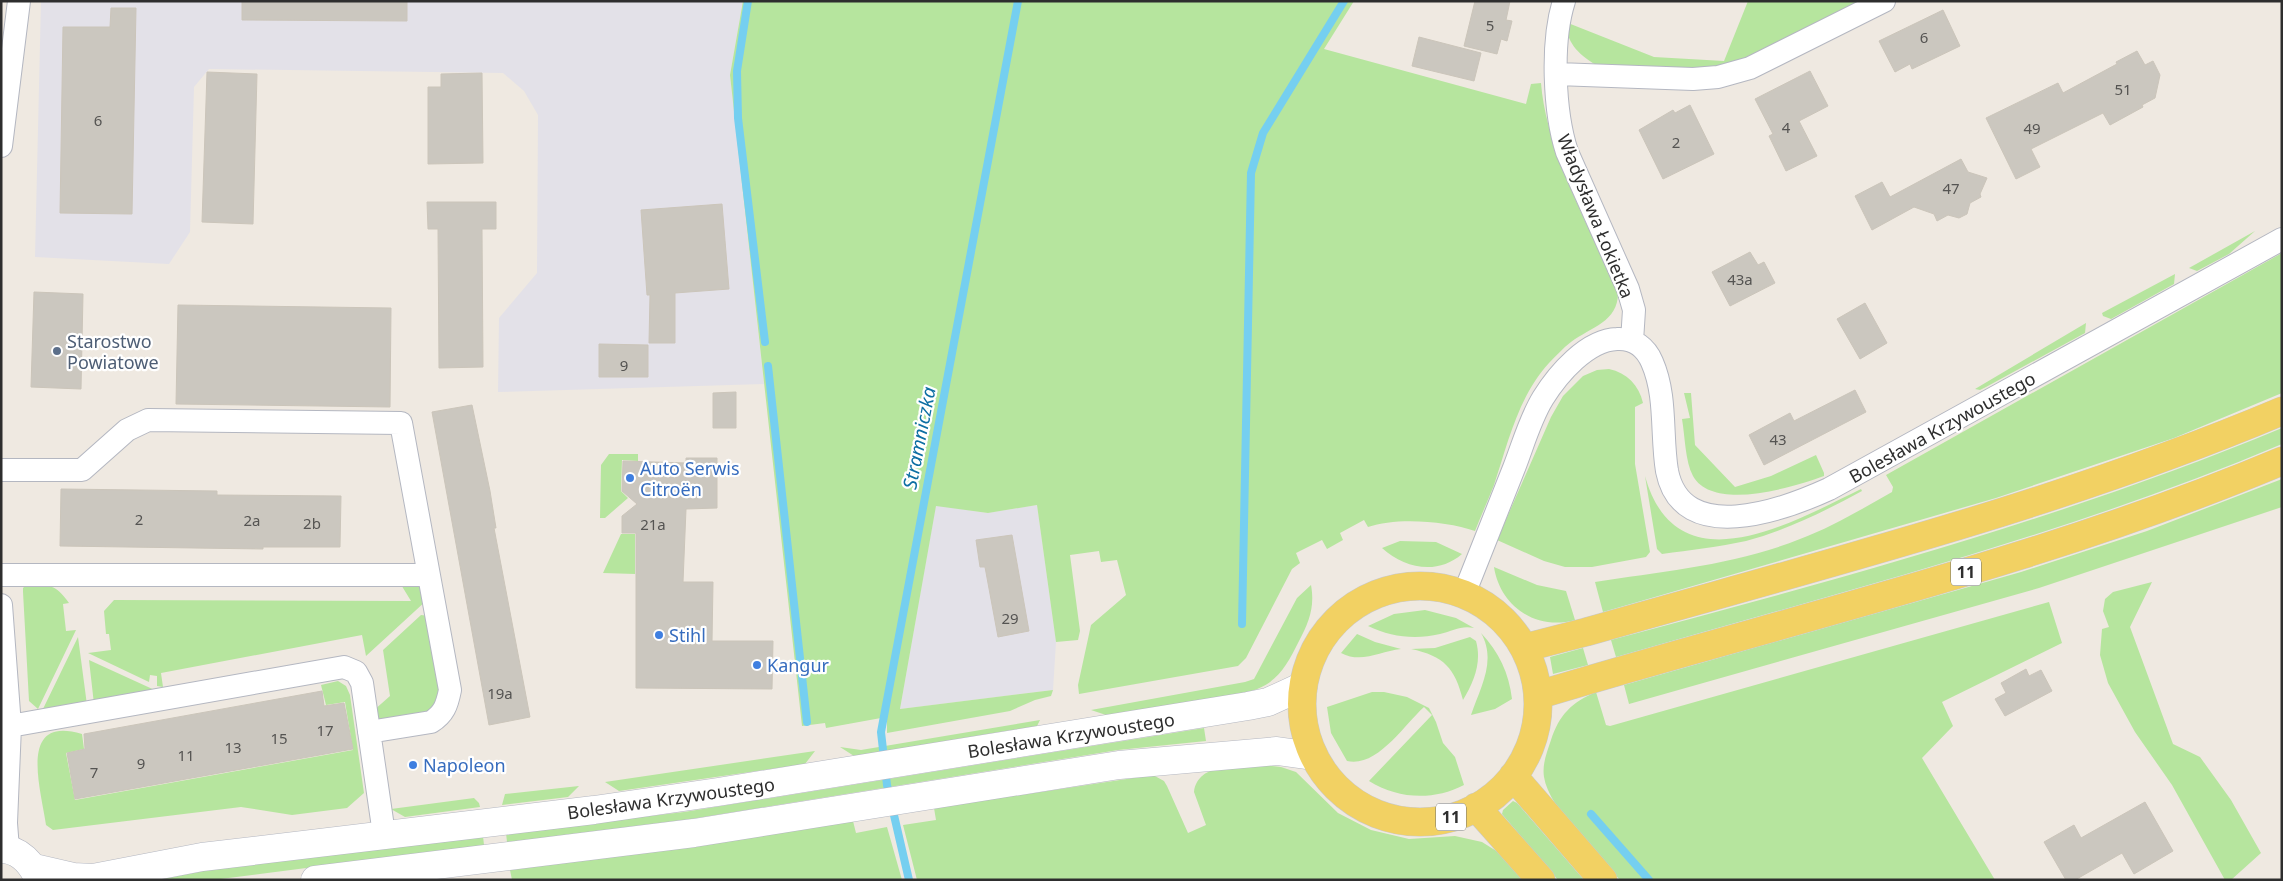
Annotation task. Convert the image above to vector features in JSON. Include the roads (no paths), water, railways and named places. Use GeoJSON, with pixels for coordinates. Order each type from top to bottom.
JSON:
{"type":"FeatureCollection","features":[{"type":"Feature","properties":{"kind":"main road"},"geometry":{"type":"LineString","coordinates":[[1524,648],[2001,513],[2171,456],[2282,411]]}},
{"type":"Feature","properties":{"kind":"main road","name":"11"},"geometry":{"type":"LineString","coordinates":[[1538,695],[2016,557],[2142,516],[2282,461]]}},
{"type":"Feature","properties":{"kind":"main road","name":"11"},"geometry":{"type":"LineString","coordinates":[[1408,586],[1446,588],[1464,594],[1499,616],[1524,648],[1533,671],[1538,695],[1538,716],[1533,738],[1525,758],[1513,776],[1490,799],[1476,807],[1456,816],[1434,821],[1412,822],[1390,818],[1369,810],[1350,799],[1334,784],[1313,756],[1303,722],[1303,686],[1310,660],[1330,627],[1358,603],[1373,595],[1408,586]]}},
{"type":"Feature","properties":{"kind":"main road","name":"Bolesława Krzywoustego"},"geometry":{"type":"LineString","coordinates":[[36,874],[93,878],[202,857],[594,810],[1248,706],[1268,702],[1303,686]]}},
{"type":"Feature","properties":{"kind":"main road","name":"Bolesława Krzywoustego"},"geometry":{"type":"LineString","coordinates":[[315,880],[694,833],[1138,763],[1277,751],[1313,756]]}},
{"type":"Feature","properties":{"kind":"main road"},"geometry":{"type":"LineString","coordinates":[[1513,776],[1602,880]]}},
{"type":"Feature","properties":{"kind":"main road","name":"11"},"geometry":{"type":"LineString","coordinates":[[1476,807],[1541,880]]}},
{"type":"Feature","properties":{"kind":"main road"},"geometry":{"type":"LineString","coordinates":[[5,849],[18,853],[36,874]]}},
{"type":"Feature","properties":{"kind":"street"},"geometry":{"type":"LineString","coordinates":[[1,146],[20,1]]}},
{"type":"Feature","properties":{"kind":"street","name":"Władysława Łokietka"},"geometry":{"type":"LineString","coordinates":[[1564,1],[1557,38],[1557,105],[1564,143],[1628,289],[1634,310],[1632,341]]}},
{"type":"Feature","properties":{"kind":"street"},"geometry":{"type":"LineString","coordinates":[[1557,74],[1693,79],[1718,77],[1750,68],[1884,1]]}},
{"type":"Feature","properties":{"kind":"street","name":"Bolesława Krzywoustego"},"geometry":{"type":"LineString","coordinates":[[1632,341],[1643,348],[1653,363],[1661,401],[1668,472],[1673,486],[1681,498],[1692,508],[1705,515],[1724,518],[1776,509],[1815,496],[2282,239]]}},
{"type":"Feature","properties":{"kind":"street"},"geometry":{"type":"LineString","coordinates":[[1464,594],[1536,410],[1549,388],[1569,366],[1596,346],[1613,339],[1632,341]]}},
{"type":"Feature","properties":{"kind":"street"},"geometry":{"type":"LineString","coordinates":[[1,470],[82,470],[127,430],[148,420],[401,423],[450,690],[447,705],[440,716],[431,722],[369,732]]}},
{"type":"Feature","properties":{"kind":"street"},"geometry":{"type":"LineString","coordinates":[[1,575],[428,575]]}},
{"type":"Feature","properties":{"kind":"street"},"geometry":{"type":"LineString","coordinates":[[1,605],[6,725],[5,849]]}},
{"type":"Feature","properties":{"kind":"street"},"geometry":{"type":"LineString","coordinates":[[6,725],[344,667],[356,672],[362,683],[384,834]]}},
{"type":"Feature","properties":{"kind":"waterway"},"geometry":{"type":"LineString","coordinates":[[748,1],[737,71],[738,118],[765,342]]}},
{"type":"Feature","properties":{"kind":"waterway","name":"Stramniczka"},"geometry":{"type":"LineString","coordinates":[[909,880],[887,785],[881,732],[1018,1]]}},
{"type":"Feature","properties":{"kind":"waterway"},"geometry":{"type":"LineString","coordinates":[[1242,624],[1251,173],[1263,133],[1344,1]]}},
{"type":"Feature","properties":{"kind":"waterway"},"geometry":{"type":"LineString","coordinates":[[768,366],[807,722]]}},
{"type":"Feature","properties":{"kind":"waterway"},"geometry":{"type":"LineString","coordinates":[[1591,814],[1649,880]]}},
{"type":"Feature","properties":{"kind":"place","name":"Starostwo Powiatowe"},"geometry":{"type":"Point","coordinates":[57,351]}},
{"type":"Feature","properties":{"kind":"place","name":"Auto Serwis Citroën"},"geometry":{"type":"Point","coordinates":[630,478]}},
{"type":"Feature","properties":{"kind":"place","name":"Stihl"},"geometry":{"type":"Point","coordinates":[659,635]}},
{"type":"Feature","properties":{"kind":"place","name":"Kangur"},"geometry":{"type":"Point","coordinates":[757,665]}},
{"type":"Feature","properties":{"kind":"place","name":"Napoleon"},"geometry":{"type":"Point","coordinates":[413,765]}}]}
